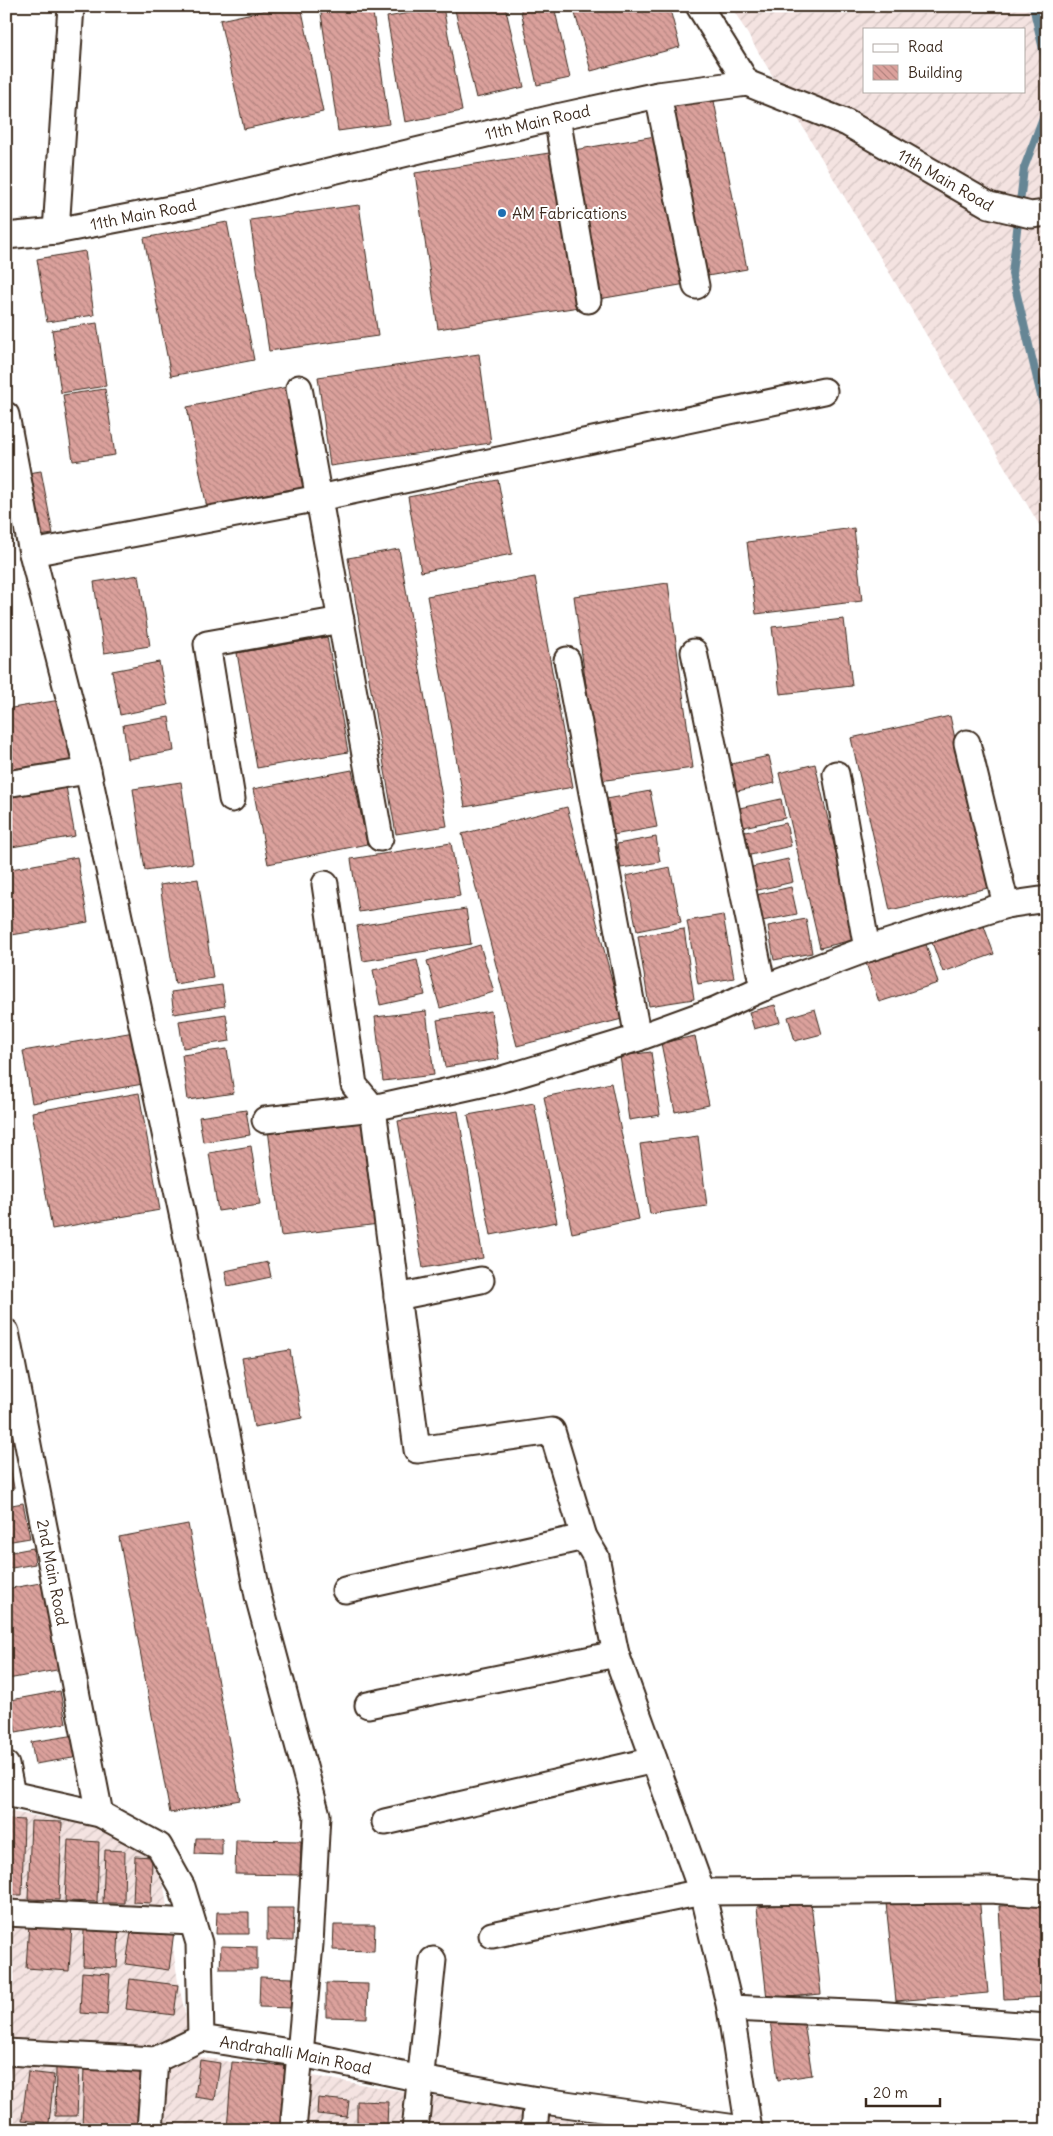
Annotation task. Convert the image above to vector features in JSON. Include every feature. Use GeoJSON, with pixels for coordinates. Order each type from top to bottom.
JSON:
{"type":"FeatureCollection","features":[{"type":"Feature","properties":{"kind":"street"},"geometry":{"type":"LineString","coordinates":[[56,231],[70,6]]}},
{"type":"Feature","properties":{"kind":"street"},"geometry":{"type":"LineString","coordinates":[[699,6],[747,83]]}},
{"type":"Feature","properties":{"kind":"street","name":"11th Main Road"},"geometry":{"type":"LineString","coordinates":[[6,236],[56,231],[201,203],[557,117],[658,95],[747,83],[847,123],[989,204],[1039,214]]}},
{"type":"Feature","properties":{"kind":"street"},"geometry":{"type":"LineString","coordinates":[[658,95],[696,286]]}},
{"type":"Feature","properties":{"kind":"street"},"geometry":{"type":"LineString","coordinates":[[557,117],[588,300]]}},
{"type":"Feature","properties":{"kind":"street"},"geometry":{"type":"LineString","coordinates":[[299,388],[380,838]]}},
{"type":"Feature","properties":{"kind":"street"},"geometry":{"type":"LineString","coordinates":[[32,553],[319,498],[824,392]]}},
{"type":"Feature","properties":{"kind":"street"},"geometry":{"type":"LineString","coordinates":[[6,415],[32,553],[88,771],[183,1218],[258,1596],[318,1815],[302,2054],[293,2130]]}},
{"type":"Feature","properties":{"kind":"street"},"geometry":{"type":"LineString","coordinates":[[232,799],[207,644],[341,620]]}},
{"type":"Feature","properties":{"kind":"street"},"geometry":{"type":"LineString","coordinates":[[694,652],[763,988]]}},
{"type":"Feature","properties":{"kind":"street"},"geometry":{"type":"LineString","coordinates":[[567,660],[638,1038]]}},
{"type":"Feature","properties":{"kind":"street"},"geometry":{"type":"LineString","coordinates":[[967,743],[1006,905]]}},
{"type":"Feature","properties":{"kind":"street"},"geometry":{"type":"LineString","coordinates":[[6,784],[88,771]]}},
{"type":"Feature","properties":{"kind":"street"},"geometry":{"type":"LineString","coordinates":[[836,774],[867,949]]}},
{"type":"Feature","properties":{"kind":"street"},"geometry":{"type":"LineString","coordinates":[[326,884],[354,1086],[373,1108],[417,1450],[552,1431],[584,1537],[596,1557],[616,1654],[702,1892],[730,2008],[749,2130]]}},
{"type":"Feature","properties":{"kind":"street"},"geometry":{"type":"LineString","coordinates":[[265,1120],[373,1108],[499,1080],[638,1038],[715,1010],[763,988],[867,949],[1006,905],[1047,899]]}},
{"type":"Feature","properties":{"kind":"street"},"geometry":{"type":"LineString","coordinates":[[398,1298],[481,1280]]}},
{"type":"Feature","properties":{"kind":"street","name":"2nd Main Road"},"geometry":{"type":"LineString","coordinates":[[6,1332],[100,1814]]}},
{"type":"Feature","properties":{"kind":"street"},"geometry":{"type":"LineString","coordinates":[[345,1590],[584,1537]]}},
{"type":"Feature","properties":{"kind":"street"},"geometry":{"type":"LineString","coordinates":[[368,1705],[616,1654]]}},
{"type":"Feature","properties":{"kind":"street"},"geometry":{"type":"LineString","coordinates":[[385,1822],[654,1760]]}},
{"type":"Feature","properties":{"kind":"street"},"geometry":{"type":"LineString","coordinates":[[6,1765],[9,1793]]}},
{"type":"Feature","properties":{"kind":"street","name":"Andrahalli Main Road"},"geometry":{"type":"LineString","coordinates":[[9,1793],[100,1814],[159,1846],[182,1887],[199,1943],[200,2038],[302,2054],[421,2079],[537,2100],[749,2130]]}},
{"type":"Feature","properties":{"kind":"street"},"geometry":{"type":"LineString","coordinates":[[492,1936],[702,1892],[990,1890],[1047,1894]]}},
{"type":"Feature","properties":{"kind":"street"},"geometry":{"type":"LineString","coordinates":[[6,1913],[192,1922]]}},
{"type":"Feature","properties":{"kind":"street"},"geometry":{"type":"LineString","coordinates":[[415,2130],[433,1960]]}},
{"type":"Feature","properties":{"kind":"street"},"geometry":{"type":"LineString","coordinates":[[730,2008],[875,2014],[1047,2027]]}},
{"type":"Feature","properties":{"kind":"street"},"geometry":{"type":"LineString","coordinates":[[6,2052],[155,2060],[200,2038]]}},
{"type":"Feature","properties":{"kind":"street"},"geometry":{"type":"LineString","coordinates":[[150,2130],[155,2060]]}},
{"type":"Feature","properties":{"kind":"street"},"geometry":{"type":"LineString","coordinates":[[534,2130],[537,2100]]}},
{"type":"Feature","properties":{"kind":"shaded area"},"geometry":{"type":"Polygon","coordinates":[[[731,6],[1047,6],[1047,538],[731,6]]]}},
{"type":"Feature","properties":{"kind":"shaded area"},"geometry":{"type":"Polygon","coordinates":[[[6,1811],[137,1834],[164,1886],[178,1982],[195,2056],[630,2130],[6,2130],[6,1811]]]}},
{"type":"Feature","properties":{"kind":"building"},"geometry":{"type":"Polygon","coordinates":[[[285,6],[301,6],[323,112],[244,129],[220,20],[285,6]]]}},
{"type":"Feature","properties":{"kind":"building"},"geometry":{"type":"Polygon","coordinates":[[[320,6],[372,6],[389,124],[338,131],[320,6]]]}},
{"type":"Feature","properties":{"kind":"building"},"geometry":{"type":"Polygon","coordinates":[[[454,6],[505,6],[524,87],[476,98],[454,6]]]}},
{"type":"Feature","properties":{"kind":"building"},"geometry":{"type":"Polygon","coordinates":[[[520,6],[554,6],[570,78],[537,85],[520,6]]]}},
{"type":"Feature","properties":{"kind":"building"},"geometry":{"type":"Polygon","coordinates":[[[573,6],[669,6],[680,47],[591,71],[573,6]]]}},
{"type":"Feature","properties":{"kind":"building"},"geometry":{"type":"Polygon","coordinates":[[[443,7],[462,111],[405,122],[387,17],[443,7]]]}},
{"type":"Feature","properties":{"kind":"building"},"geometry":{"type":"Polygon","coordinates":[[[713,96],[747,269],[702,277],[667,105],[713,96]]]}},
{"type":"Feature","properties":{"kind":"building"},"geometry":{"type":"Polygon","coordinates":[[[661,135],[686,284],[599,299],[574,150],[661,135]]]}},
{"type":"Feature","properties":{"kind":"building"},"geometry":{"type":"Polygon","coordinates":[[[556,152],[579,307],[438,329],[415,173],[556,152]]]}},
{"type":"Feature","properties":{"kind":"building"},"geometry":{"type":"Polygon","coordinates":[[[359,205],[378,336],[269,351],[250,220],[359,205]]]}},
{"type":"Feature","properties":{"kind":"building"},"geometry":{"type":"Polygon","coordinates":[[[227,222],[254,360],[171,376],[144,238],[227,222]]]}},
{"type":"Feature","properties":{"kind":"building"},"geometry":{"type":"Polygon","coordinates":[[[85,251],[94,315],[47,322],[37,259],[85,251]]]}},
{"type":"Feature","properties":{"kind":"building"},"geometry":{"type":"Polygon","coordinates":[[[97,323],[106,386],[61,393],[52,330],[97,323]]]}},
{"type":"Feature","properties":{"kind":"building"},"geometry":{"type":"Polygon","coordinates":[[[479,354],[491,443],[330,466],[318,377],[479,354]]]}},
{"type":"Feature","properties":{"kind":"building"},"geometry":{"type":"Polygon","coordinates":[[[287,387],[307,489],[207,508],[187,407],[287,387]]]}},
{"type":"Feature","properties":{"kind":"building"},"geometry":{"type":"Polygon","coordinates":[[[105,389],[115,455],[73,461],[63,395],[105,389]]]}},
{"type":"Feature","properties":{"kind":"building"},"geometry":{"type":"Polygon","coordinates":[[[41,471],[53,534],[40,536],[28,473],[41,471]]]}},
{"type":"Feature","properties":{"kind":"building"},"geometry":{"type":"Polygon","coordinates":[[[498,480],[512,554],[421,572],[408,497],[498,480]]]}},
{"type":"Feature","properties":{"kind":"building"},"geometry":{"type":"Polygon","coordinates":[[[854,528],[862,601],[756,614],[747,542],[854,528]]]}},
{"type":"Feature","properties":{"kind":"building"},"geometry":{"type":"Polygon","coordinates":[[[399,549],[447,826],[396,834],[348,558],[399,549]]]}},
{"type":"Feature","properties":{"kind":"building"},"geometry":{"type":"Polygon","coordinates":[[[139,575],[150,646],[104,653],[94,582],[139,575]]]}},
{"type":"Feature","properties":{"kind":"building"},"geometry":{"type":"Polygon","coordinates":[[[535,577],[573,787],[465,807],[427,596],[535,577]]]}},
{"type":"Feature","properties":{"kind":"building"},"geometry":{"type":"Polygon","coordinates":[[[668,583],[693,768],[599,781],[574,596],[668,583]]]}},
{"type":"Feature","properties":{"kind":"building"},"geometry":{"type":"Polygon","coordinates":[[[844,619],[852,686],[780,694],[772,627],[844,619]]]}},
{"type":"Feature","properties":{"kind":"building"},"geometry":{"type":"Polygon","coordinates":[[[327,637],[348,752],[257,768],[237,653],[327,637]]]}},
{"type":"Feature","properties":{"kind":"building"},"geometry":{"type":"Polygon","coordinates":[[[159,662],[168,705],[120,715],[112,671],[159,662]]]}},
{"type":"Feature","properties":{"kind":"building"},"geometry":{"type":"Polygon","coordinates":[[[60,700],[71,764],[6,775],[6,709],[60,700]]]}},
{"type":"Feature","properties":{"kind":"building"},"geometry":{"type":"Polygon","coordinates":[[[950,716],[988,888],[890,910],[851,738],[950,716]]]}},
{"type":"Feature","properties":{"kind":"building"},"geometry":{"type":"Polygon","coordinates":[[[169,717],[174,751],[128,759],[123,725],[169,717]]]}},
{"type":"Feature","properties":{"kind":"building"},"geometry":{"type":"Polygon","coordinates":[[[769,756],[775,783],[728,793],[722,766],[769,756]]]}},
{"type":"Feature","properties":{"kind":"building"},"geometry":{"type":"Polygon","coordinates":[[[815,764],[856,939],[820,948],[779,773],[815,764]]]}},
{"type":"Feature","properties":{"kind":"building"},"geometry":{"type":"Polygon","coordinates":[[[352,770],[367,844],[268,864],[253,789],[352,770]]]}},
{"type":"Feature","properties":{"kind":"building"},"geometry":{"type":"Polygon","coordinates":[[[65,781],[75,836],[6,848],[6,792],[65,781]]]}},
{"type":"Feature","properties":{"kind":"building"},"geometry":{"type":"Polygon","coordinates":[[[181,782],[193,863],[145,870],[133,789],[181,782]]]}},
{"type":"Feature","properties":{"kind":"building"},"geometry":{"type":"Polygon","coordinates":[[[650,791],[657,827],[613,835],[607,799],[650,791]]]}},
{"type":"Feature","properties":{"kind":"building"},"geometry":{"type":"Polygon","coordinates":[[[781,799],[785,818],[739,828],[735,809],[781,799]]]}},
{"type":"Feature","properties":{"kind":"building"},"geometry":{"type":"Polygon","coordinates":[[[567,807],[622,1019],[517,1046],[462,834],[567,807]]]}},
{"type":"Feature","properties":{"kind":"building"},"geometry":{"type":"Polygon","coordinates":[[[786,823],[791,846],[746,856],[741,833],[786,823]]]}},
{"type":"Feature","properties":{"kind":"building"},"geometry":{"type":"Polygon","coordinates":[[[656,837],[660,862],[621,868],[617,844],[656,837]]]}},
{"type":"Feature","properties":{"kind":"building"},"geometry":{"type":"Polygon","coordinates":[[[451,843],[460,896],[359,912],[351,859],[451,843]]]}},
{"type":"Feature","properties":{"kind":"building"},"geometry":{"type":"Polygon","coordinates":[[[77,857],[88,922],[6,936],[6,870],[77,857]]]}},
{"type":"Feature","properties":{"kind":"building"},"geometry":{"type":"Polygon","coordinates":[[[788,859],[793,882],[754,891],[748,868],[788,859]]]}},
{"type":"Feature","properties":{"kind":"building"},"geometry":{"type":"Polygon","coordinates":[[[670,867],[681,922],[637,931],[626,876],[670,867]]]}},
{"type":"Feature","properties":{"kind":"building"},"geometry":{"type":"Polygon","coordinates":[[[198,879],[213,978],[175,984],[160,885],[198,879]]]}},
{"type":"Feature","properties":{"kind":"building"},"geometry":{"type":"Polygon","coordinates":[[[791,887],[797,914],[762,921],[756,895],[791,887]]]}},
{"type":"Feature","properties":{"kind":"building"},"geometry":{"type":"Polygon","coordinates":[[[466,909],[471,944],[363,961],[357,926],[466,909]]]}},
{"type":"Feature","properties":{"kind":"building"},"geometry":{"type":"Polygon","coordinates":[[[723,915],[734,978],[698,984],[687,921],[723,915]]]}},
{"type":"Feature","properties":{"kind":"building"},"geometry":{"type":"Polygon","coordinates":[[[981,918],[994,954],[943,972],[930,937],[981,918]]]}},
{"type":"Feature","properties":{"kind":"building"},"geometry":{"type":"Polygon","coordinates":[[[806,919],[812,953],[774,960],[768,926],[806,919]]]}},
{"type":"Feature","properties":{"kind":"building"},"geometry":{"type":"Polygon","coordinates":[[[684,929],[694,999],[649,1006],[638,936],[684,929]]]}},
{"type":"Feature","properties":{"kind":"building"},"geometry":{"type":"Polygon","coordinates":[[[925,941],[938,983],[879,1002],[865,960],[925,941]]]}},
{"type":"Feature","properties":{"kind":"building"},"geometry":{"type":"Polygon","coordinates":[[[480,945],[494,992],[440,1008],[427,961],[480,945]]]}},
{"type":"Feature","properties":{"kind":"building"},"geometry":{"type":"Polygon","coordinates":[[[417,960],[425,995],[380,1005],[373,970],[417,960]]]}},
{"type":"Feature","properties":{"kind":"building"},"geometry":{"type":"Polygon","coordinates":[[[222,985],[225,1006],[174,1014],[171,992],[222,985]]]}},
{"type":"Feature","properties":{"kind":"building"},"geometry":{"type":"Polygon","coordinates":[[[775,1005],[780,1022],[754,1029],[749,1012],[775,1005]]]}},
{"type":"Feature","properties":{"kind":"building"},"geometry":{"type":"Polygon","coordinates":[[[815,1009],[822,1034],[795,1041],[788,1017],[815,1009]]]}},
{"type":"Feature","properties":{"kind":"building"},"geometry":{"type":"Polygon","coordinates":[[[426,1011],[434,1075],[383,1081],[375,1017],[426,1011]]]}},
{"type":"Feature","properties":{"kind":"building"},"geometry":{"type":"Polygon","coordinates":[[[491,1011],[499,1059],[445,1067],[437,1020],[491,1011]]]}},
{"type":"Feature","properties":{"kind":"building"},"geometry":{"type":"Polygon","coordinates":[[[226,1014],[230,1041],[183,1048],[179,1021],[226,1014]]]}},
{"type":"Feature","properties":{"kind":"building"},"geometry":{"type":"Polygon","coordinates":[[[134,1032],[143,1084],[32,1103],[23,1051],[134,1032]]]}},
{"type":"Feature","properties":{"kind":"building"},"geometry":{"type":"Polygon","coordinates":[[[695,1036],[709,1105],[675,1112],[661,1043],[695,1036]]]}},
{"type":"Feature","properties":{"kind":"building"},"geometry":{"type":"Polygon","coordinates":[[[227,1049],[234,1093],[188,1100],[182,1055],[227,1049]]]}},
{"type":"Feature","properties":{"kind":"building"},"geometry":{"type":"Polygon","coordinates":[[[651,1052],[660,1115],[629,1120],[620,1056],[651,1052]]]}},
{"type":"Feature","properties":{"kind":"building"},"geometry":{"type":"Polygon","coordinates":[[[611,1083],[639,1219],[572,1233],[544,1097],[611,1083]]]}},
{"type":"Feature","properties":{"kind":"building"},"geometry":{"type":"Polygon","coordinates":[[[139,1093],[160,1210],[52,1229],[32,1112],[139,1093]]]}},
{"type":"Feature","properties":{"kind":"building"},"geometry":{"type":"Polygon","coordinates":[[[534,1103],[557,1222],[491,1235],[468,1115],[534,1103]]]}},
{"type":"Feature","properties":{"kind":"building"},"geometry":{"type":"Polygon","coordinates":[[[246,1110],[250,1135],[203,1142],[199,1117],[246,1110]]]}},
{"type":"Feature","properties":{"kind":"building"},"geometry":{"type":"Polygon","coordinates":[[[458,1111],[483,1258],[423,1268],[398,1121],[458,1111]]]}},
{"type":"Feature","properties":{"kind":"building"},"geometry":{"type":"Polygon","coordinates":[[[366,1117],[379,1224],[281,1236],[268,1129],[366,1117]]]}},
{"type":"Feature","properties":{"kind":"building"},"geometry":{"type":"Polygon","coordinates":[[[698,1136],[707,1206],[650,1214],[640,1144],[698,1136]]]}},
{"type":"Feature","properties":{"kind":"building"},"geometry":{"type":"Polygon","coordinates":[[[251,1146],[260,1205],[218,1211],[209,1153],[251,1146]]]}},
{"type":"Feature","properties":{"kind":"building"},"geometry":{"type":"Polygon","coordinates":[[[268,1262],[271,1277],[228,1286],[225,1271],[268,1262]]]}},
{"type":"Feature","properties":{"kind":"building"},"geometry":{"type":"Polygon","coordinates":[[[290,1350],[302,1418],[254,1427],[242,1358],[290,1350]]]}},
{"type":"Feature","properties":{"kind":"building"},"geometry":{"type":"Polygon","coordinates":[[[6,1406],[14,1443],[6,1444],[6,1406]]]}},
{"type":"Feature","properties":{"kind":"building"},"geometry":{"type":"Polygon","coordinates":[[[6,1461],[9,1461],[14,1488],[6,1490],[6,1461]]]}},
{"type":"Feature","properties":{"kind":"building"},"geometry":{"type":"Polygon","coordinates":[[[23,1503],[30,1538],[6,1542],[6,1506],[23,1503]]]}},
{"type":"Feature","properties":{"kind":"building"},"geometry":{"type":"Polygon","coordinates":[[[188,1524],[240,1800],[170,1813],[119,1537],[188,1524]]]}},
{"type":"Feature","properties":{"kind":"building"},"geometry":{"type":"Polygon","coordinates":[[[33,1548],[35,1564],[6,1569],[6,1553],[33,1548]]]}},
{"type":"Feature","properties":{"kind":"building"},"geometry":{"type":"Polygon","coordinates":[[[46,1582],[62,1669],[8,1679],[6,1589],[46,1582]]]}},
{"type":"Feature","properties":{"kind":"building"},"geometry":{"type":"Polygon","coordinates":[[[60,1691],[66,1723],[16,1732],[11,1700],[60,1691]]]}},
{"type":"Feature","properties":{"kind":"building"},"geometry":{"type":"Polygon","coordinates":[[[76,1735],[79,1757],[35,1764],[31,1742],[76,1735]]]}},
{"type":"Feature","properties":{"kind":"building"},"geometry":{"type":"Polygon","coordinates":[[[6,1819],[24,1820],[22,1895],[6,1895],[6,1819]]]}},
{"type":"Feature","properties":{"kind":"building"},"geometry":{"type":"Polygon","coordinates":[[[31,1821],[62,1822],[59,1900],[28,1899],[31,1821]]]}},
{"type":"Feature","properties":{"kind":"building"},"geometry":{"type":"Polygon","coordinates":[[[196,1838],[222,1838],[222,1855],[195,1854],[196,1838]]]}},
{"type":"Feature","properties":{"kind":"building"},"geometry":{"type":"Polygon","coordinates":[[[68,1840],[99,1842],[97,1902],[65,1901],[68,1840]]]}},
{"type":"Feature","properties":{"kind":"building"},"geometry":{"type":"Polygon","coordinates":[[[236,1840],[301,1841],[300,1875],[235,1874],[236,1840]]]}},
{"type":"Feature","properties":{"kind":"building"},"geometry":{"type":"Polygon","coordinates":[[[105,1850],[125,1851],[124,1903],[103,1903],[105,1850]]]}},
{"type":"Feature","properties":{"kind":"building"},"geometry":{"type":"Polygon","coordinates":[[[135,1856],[152,1857],[151,1903],[133,1902],[135,1856]]]}},
{"type":"Feature","properties":{"kind":"building"},"geometry":{"type":"Polygon","coordinates":[[[979,1895],[988,1993],[896,2001],[886,1903],[979,1895]]]}},
{"type":"Feature","properties":{"kind":"building"},"geometry":{"type":"Polygon","coordinates":[[[811,1902],[821,1994],[767,1999],[757,1907],[811,1902]]]}},
{"type":"Feature","properties":{"kind":"building"},"geometry":{"type":"Polygon","coordinates":[[[1047,1904],[1047,1997],[1004,1999],[999,1906],[1047,1904]]]}},
{"type":"Feature","properties":{"kind":"building"},"geometry":{"type":"Polygon","coordinates":[[[267,1908],[294,1908],[293,1941],[267,1940],[267,1908]]]}},
{"type":"Feature","properties":{"kind":"building"},"geometry":{"type":"Polygon","coordinates":[[[217,1912],[249,1912],[249,1934],[216,1934],[217,1912]]]}},
{"type":"Feature","properties":{"kind":"building"},"geometry":{"type":"Polygon","coordinates":[[[29,1923],[72,1926],[69,1971],[26,1968],[29,1923]]]}},
{"type":"Feature","properties":{"kind":"building"},"geometry":{"type":"Polygon","coordinates":[[[334,1925],[375,1925],[374,1951],[333,1950],[334,1925]]]}},
{"type":"Feature","properties":{"kind":"building"},"geometry":{"type":"Polygon","coordinates":[[[132,1926],[174,1931],[169,1970],[126,1964],[132,1926]]]}},
{"type":"Feature","properties":{"kind":"building"},"geometry":{"type":"Polygon","coordinates":[[[84,1930],[119,1931],[117,1968],[83,1966],[84,1930]]]}},
{"type":"Feature","properties":{"kind":"building"},"geometry":{"type":"Polygon","coordinates":[[[221,1946],[257,1947],[257,1969],[220,1969],[221,1946]]]}},
{"type":"Feature","properties":{"kind":"building"},"geometry":{"type":"Polygon","coordinates":[[[82,1972],[110,1974],[107,2015],[80,2013],[82,1972]]]}},
{"type":"Feature","properties":{"kind":"building"},"geometry":{"type":"Polygon","coordinates":[[[260,1977],[293,1978],[293,2008],[259,2007],[260,1977]]]}},
{"type":"Feature","properties":{"kind":"building"},"geometry":{"type":"Polygon","coordinates":[[[130,1979],[178,1985],[174,2015],[126,2009],[130,1979]]]}},
{"type":"Feature","properties":{"kind":"building"},"geometry":{"type":"Polygon","coordinates":[[[326,1983],[368,1984],[367,2018],[326,2017],[326,1983]]]}},
{"type":"Feature","properties":{"kind":"building"},"geometry":{"type":"Polygon","coordinates":[[[803,2016],[812,2075],[778,2080],[770,2020],[803,2016]]]}},
{"type":"Feature","properties":{"kind":"building"},"geometry":{"type":"Polygon","coordinates":[[[6,2059],[11,2059],[7,2107],[6,2107],[6,2059]]]}},
{"type":"Feature","properties":{"kind":"building"},"geometry":{"type":"Polygon","coordinates":[[[200,2060],[220,2063],[215,2100],[195,2097],[200,2060]]]}},
{"type":"Feature","properties":{"kind":"building"},"geometry":{"type":"Polygon","coordinates":[[[232,2062],[285,2066],[281,2130],[227,2130],[232,2062]]]}},
{"type":"Feature","properties":{"kind":"building"},"geometry":{"type":"Polygon","coordinates":[[[84,2067],[141,2068],[139,2130],[82,2130],[84,2067]]]}},
{"type":"Feature","properties":{"kind":"building"},"geometry":{"type":"Polygon","coordinates":[[[56,2068],[79,2068],[77,2116],[55,2116],[56,2068]]]}},
{"type":"Feature","properties":{"kind":"building"},"geometry":{"type":"Polygon","coordinates":[[[28,2072],[54,2075],[49,2123],[22,2120],[28,2072]]]}},
{"type":"Feature","properties":{"kind":"building"},"geometry":{"type":"Polygon","coordinates":[[[318,2098],[349,2101],[347,2117],[317,2114],[318,2098]]]}},
{"type":"Feature","properties":{"kind":"building"},"geometry":{"type":"Polygon","coordinates":[[[357,2101],[388,2102],[387,2125],[357,2124],[357,2101]]]}},
{"type":"Feature","properties":{"kind":"waterway"},"geometry":{"type":"LineString","coordinates":[[1033,6],[1047,67]]}},
{"type":"Feature","properties":{"kind":"waterway"},"geometry":{"type":"LineString","coordinates":[[1047,107],[1024,168],[1012,274],[1047,421]]}},
{"type":"Feature","properties":{"kind":"place","name":"AM Fabrications"},"geometry":{"type":"Point","coordinates":[502,213]}}]}
